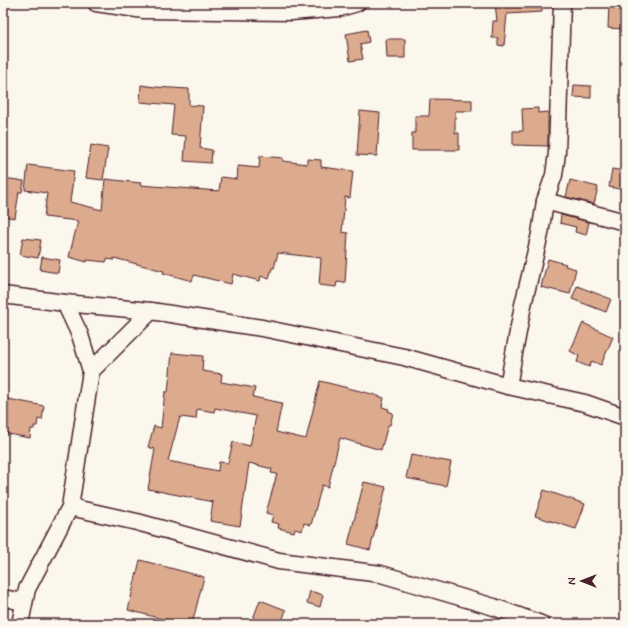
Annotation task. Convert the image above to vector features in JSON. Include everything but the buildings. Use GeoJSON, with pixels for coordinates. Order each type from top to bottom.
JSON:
{"type":"FeatureCollection","features":[{"type":"Feature","properties":{"kind":"street"},"geometry":{"type":"LineString","coordinates":[[96,3],[144,10],[291,12],[340,8],[357,3]]}},
{"type":"Feature","properties":{"kind":"street"},"geometry":{"type":"LineString","coordinates":[[508,386],[523,305],[540,234],[545,201],[554,175],[557,153],[562,3]]}},
{"type":"Feature","properties":{"kind":"street"},"geometry":{"type":"LineString","coordinates":[[545,201],[625,222]]}},
{"type":"Feature","properties":{"kind":"street"},"geometry":{"type":"LineString","coordinates":[[3,295],[65,303],[151,311],[262,328],[349,345],[404,357],[508,386],[585,403],[625,417]]}},
{"type":"Feature","properties":{"kind":"street"},"geometry":{"type":"LineString","coordinates":[[20,624],[27,589],[70,507],[91,371],[80,335],[65,303]]}},
{"type":"Feature","properties":{"kind":"street"},"geometry":{"type":"LineString","coordinates":[[91,371],[151,311]]}},
{"type":"Feature","properties":{"kind":"street"},"geometry":{"type":"LineString","coordinates":[[70,507],[136,522],[279,561],[381,574],[494,607],[541,624]]}},
{"type":"Feature","properties":{"kind":"street"},"geometry":{"type":"LineString","coordinates":[[3,598],[24,602]]}}]}
